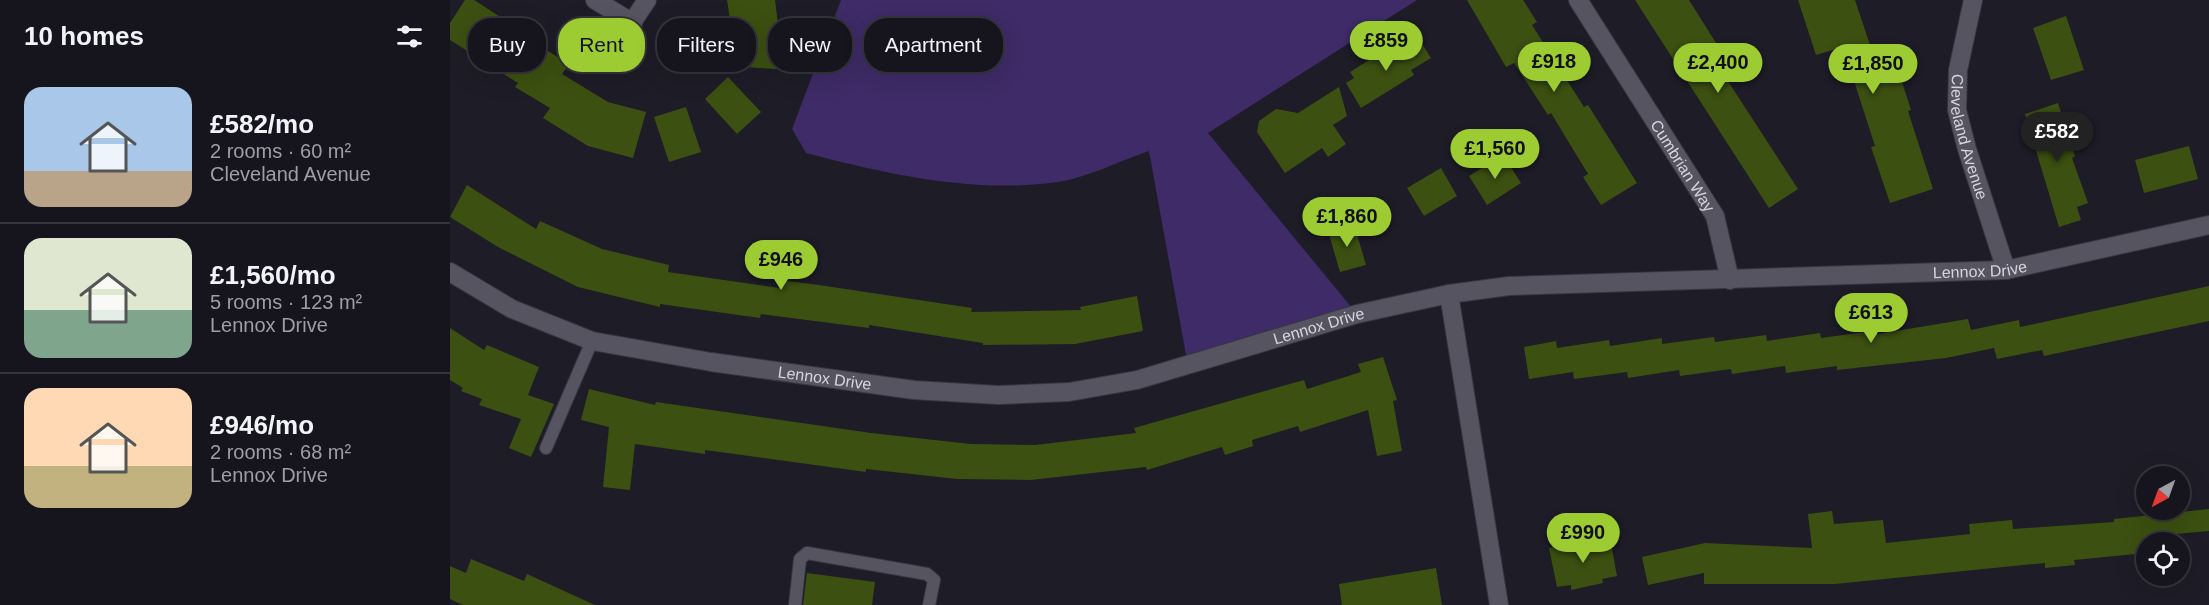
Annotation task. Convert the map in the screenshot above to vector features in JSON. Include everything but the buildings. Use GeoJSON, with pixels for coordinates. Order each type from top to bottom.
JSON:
{"type":"FeatureCollection","features":[{"type":"Feature","properties":{"kind":"street"},"geometry":{"type":"LineString","coordinates":[[595,0],[625,18]]}},
{"type":"Feature","properties":{"kind":"street"},"geometry":{"type":"LineString","coordinates":[[636,18],[647,0]]}},
{"type":"Feature","properties":{"kind":"street","name":"Cumbrian Way"},"geometry":{"type":"LineString","coordinates":[[1578,0],[1715,216],[1731,280]]}},
{"type":"Feature","properties":{"kind":"street","name":"Cleveland Avenue"},"geometry":{"type":"LineString","coordinates":[[1973,0],[1958,70],[1957,110],[1966,149],[2006,270]]}},
{"type":"Feature","properties":{"kind":"street","name":"Lennox Drive"},"geometry":{"type":"LineString","coordinates":[[450,272],[512,309],[592,342],[711,362],[914,390],[998,395],[1069,392],[1137,380],[1357,314],[1449,294],[1509,286],[2006,270],[2209,225]]}},
{"type":"Feature","properties":{"kind":"street"},"geometry":{"type":"LineString","coordinates":[[1449,294],[1499,605]]}},
{"type":"Feature","properties":{"kind":"lane"},"geometry":{"type":"LineString","coordinates":[[546,448],[592,342]]}},
{"type":"Feature","properties":{"kind":"lane"},"geometry":{"type":"LineString","coordinates":[[795,605],[800,559],[807,553],[927,574],[934,580],[929,605]]}},
{"type":"Feature","properties":{"kind":"shaded area"},"geometry":{"type":"Polygon","coordinates":[[[841,0],[1417,0],[1208,133],[1357,314],[1188,366],[1149,151],[1069,180],[1027,185],[963,184],[931,180],[899,175],[806,153],[792,129],[814,72],[852,72],[852,18],[834,18],[841,0]]]}}]}
